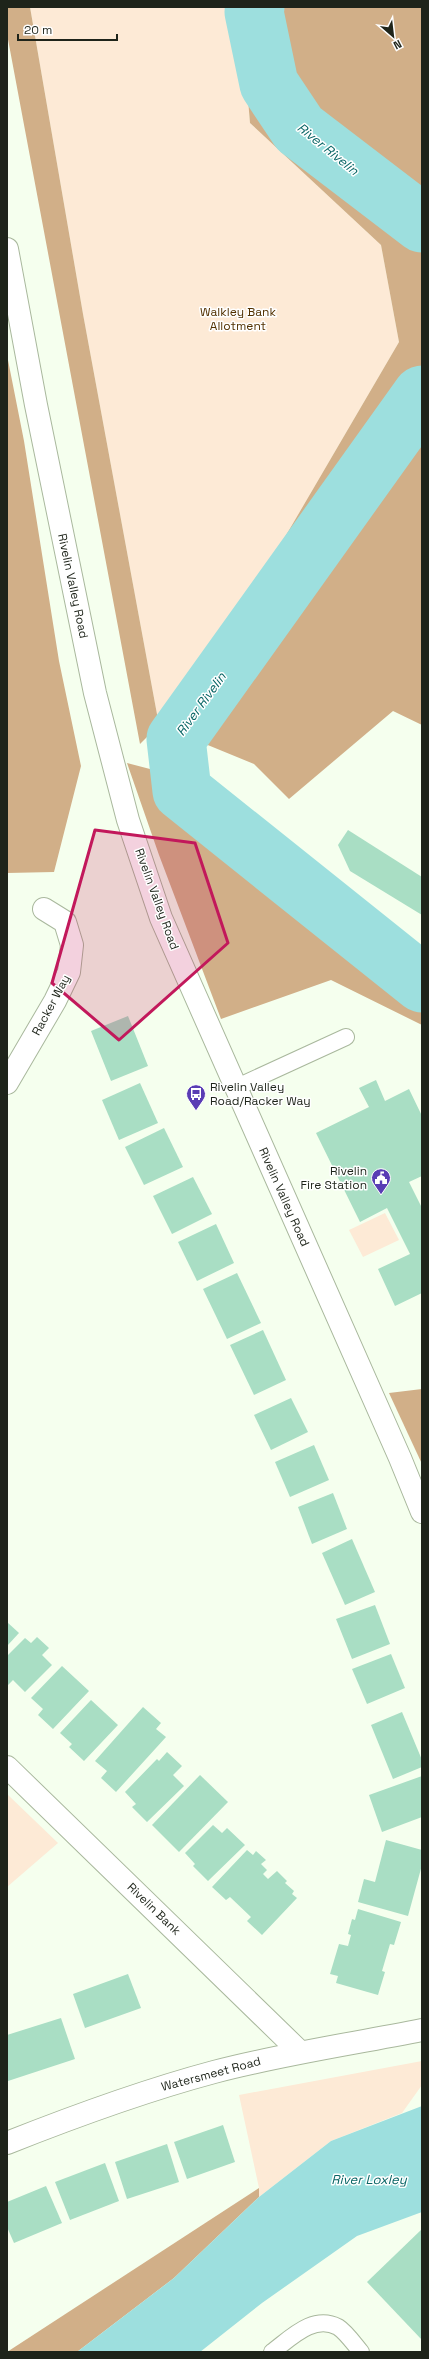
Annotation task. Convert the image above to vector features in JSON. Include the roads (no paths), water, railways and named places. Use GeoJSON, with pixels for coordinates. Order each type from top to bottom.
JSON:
{"type":"FeatureCollection","features":[{"type":"Feature","properties":{"kind":"main road","name":"Rivelin Valley Road"},"geometry":{"type":"LineString","coordinates":[[7,249],[36,405],[109,749],[128,820],[161,918],[235,1088],[394,1443],[422,1512]]}},
{"type":"Feature","properties":{"kind":"main road","name":"Racker Way"},"geometry":{"type":"LineString","coordinates":[[7,1083],[55,1001],[69,972],[72,945],[65,922],[44,909]]}},
{"type":"Feature","properties":{"kind":"main road","name":"Rivelin Bank"},"geometry":{"type":"LineString","coordinates":[[7,1767],[300,2052]]}},
{"type":"Feature","properties":{"kind":"main road","name":"Watersmeet Road"},"geometry":{"type":"LineString","coordinates":[[7,2143],[131,2096],[214,2072],[300,2052],[422,2030]]}},
{"type":"Feature","properties":{"kind":"lane"},"geometry":{"type":"LineString","coordinates":[[235,1088],[346,1037]]}},
{"type":"Feature","properties":{"kind":"lane"},"geometry":{"type":"LineString","coordinates":[[272,2352],[303,2328],[323,2322],[339,2328],[361,2352]]}},
{"type":"Feature","properties":{"kind":"water","name":"River Loxley"},"geometry":{"type":"Polygon","coordinates":[[[422,2106],[422,2212],[357,2236],[262,2303],[200,2352],[77,2352],[174,2278],[259,2197],[331,2141],[422,2106]]]}},
{"type":"Feature","properties":{"kind":"waterway","name":"River Rivelin"},"geometry":{"type":"LineString","coordinates":[[255,7],[254,12],[269,84],[299,129],[422,223]]}},
{"type":"Feature","properties":{"kind":"waterway","name":"River Rivelin"},"geometry":{"type":"LineString","coordinates":[[422,395],[176,739],[182,791],[422,983]]}},
{"type":"Feature","properties":{"kind":"place","name":"Rivelin Valley Road/Racker Way"},"geometry":{"type":"Point","coordinates":[196,1111]}},
{"type":"Feature","properties":{"kind":"place","name":"Rivelin Fire Station"},"geometry":{"type":"Point","coordinates":[381,1195]}},
{"type":"Feature","properties":{"kind":"park label","name":"Walkley Bank Allotment"},"geometry":{"type":"Point","coordinates":[238,319]}}]}
